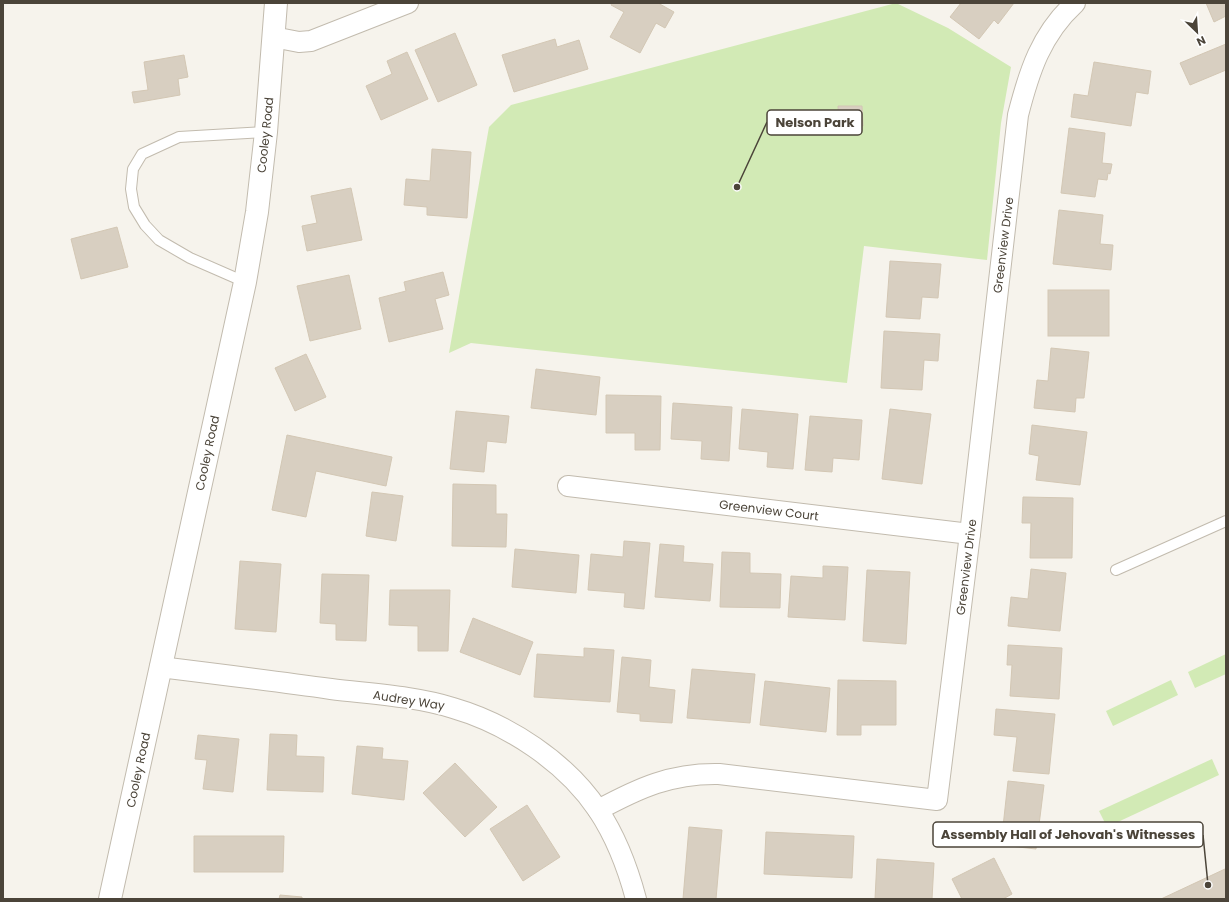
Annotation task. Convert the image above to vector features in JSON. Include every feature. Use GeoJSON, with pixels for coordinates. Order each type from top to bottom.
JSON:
{"type":"FeatureCollection","features":[{"type":"Feature","properties":{"kind":"street","name":"Cooley Road"},"geometry":{"type":"LineString","coordinates":[[110,899],[245,282],[257,212],[266,132],[276,3]]}},
{"type":"Feature","properties":{"kind":"street"},"geometry":{"type":"LineString","coordinates":[[273,37],[299,42],[311,41],[408,3]]}},
{"type":"Feature","properties":{"kind":"street","name":"Greenview Drive"},"geometry":{"type":"LineString","coordinates":[[598,810],[636,790],[656,782],[680,776],[700,774],[719,774],[937,800],[970,534],[1018,115],[1028,77],[1036,55],[1053,28],[1075,3]]}},
{"type":"Feature","properties":{"kind":"street","name":"Greenview Court"},"geometry":{"type":"LineString","coordinates":[[568,486],[970,534]]}},
{"type":"Feature","properties":{"kind":"street","name":"Audrey Way"},"geometry":{"type":"LineString","coordinates":[[160,666],[427,701],[478,717],[525,740],[582,790],[598,810],[608,827],[624,864],[636,899]]}},
{"type":"Feature","properties":{"kind":"lane"},"geometry":{"type":"LineString","coordinates":[[245,282],[190,258],[159,240],[145,225],[134,207],[131,189],[133,169],[142,154],[179,137],[266,132]]}},
{"type":"Feature","properties":{"kind":"lane"},"geometry":{"type":"LineString","coordinates":[[1116,570],[1226,521]]}},
{"type":"Feature","properties":{"kind":"green space"},"geometry":{"type":"Polygon","coordinates":[[[896,3],[948,28],[1011,67],[1001,123],[987,260],[864,246],[847,383],[471,343],[449,353],[489,127],[511,105],[896,3]]]}},
{"type":"Feature","properties":{"kind":"green space"},"geometry":{"type":"Polygon","coordinates":[[[1226,654],[1226,674],[1195,688],[1188,672],[1226,654]]]}},
{"type":"Feature","properties":{"kind":"green space"},"geometry":{"type":"Polygon","coordinates":[[[1171,680],[1178,695],[1113,726],[1106,711],[1171,680]]]}},
{"type":"Feature","properties":{"kind":"green space"},"geometry":{"type":"Polygon","coordinates":[[[1212,759],[1219,775],[1107,827],[1099,811],[1212,759]]]}},
{"type":"Feature","properties":{"kind":"building"},"geometry":{"type":"Polygon","coordinates":[[[612,3],[658,3],[674,12],[665,28],[656,23],[640,53],[610,37],[624,12],[611,5],[612,3]]]}},
{"type":"Feature","properties":{"kind":"building"},"geometry":{"type":"Polygon","coordinates":[[[961,3],[1014,3],[998,24],[994,20],[979,39],[950,17],[961,3]]]}},
{"type":"Feature","properties":{"kind":"building"},"geometry":{"type":"Polygon","coordinates":[[[1206,3],[1226,3],[1226,16],[1214,22],[1206,3]]]}},
{"type":"Feature","properties":{"kind":"building"},"geometry":{"type":"Polygon","coordinates":[[[455,33],[477,85],[438,102],[415,50],[455,33]]]}},
{"type":"Feature","properties":{"kind":"building"},"geometry":{"type":"Polygon","coordinates":[[[555,39],[557,47],[579,40],[588,69],[514,92],[502,55],[555,39]]]}},
{"type":"Feature","properties":{"kind":"building"},"geometry":{"type":"Polygon","coordinates":[[[1226,44],[1226,70],[1190,85],[1180,63],[1226,44]]]}},
{"type":"Feature","properties":{"kind":"building"},"geometry":{"type":"Polygon","coordinates":[[[407,52],[428,99],[381,120],[366,86],[392,74],[387,61],[407,52]]]}},
{"type":"Feature","properties":{"kind":"building"},"geometry":{"type":"Polygon","coordinates":[[[184,55],[188,77],[178,79],[180,95],[134,103],[132,92],[148,90],[144,62],[184,55]]]}},
{"type":"Feature","properties":{"kind":"building"},"geometry":{"type":"Polygon","coordinates":[[[1094,62],[1151,71],[1148,94],[1136,92],[1131,126],[1071,117],[1074,94],[1088,96],[1094,62]]]}},
{"type":"Feature","properties":{"kind":"building"},"geometry":{"type":"Polygon","coordinates":[[[838,106],[862,106],[863,126],[839,127],[838,106]]]}},
{"type":"Feature","properties":{"kind":"building"},"geometry":{"type":"Polygon","coordinates":[[[1069,128],[1105,133],[1102,163],[1112,164],[1107,180],[1098,179],[1095,197],[1061,193],[1069,128]]]}},
{"type":"Feature","properties":{"kind":"building"},"geometry":{"type":"Polygon","coordinates":[[[432,149],[471,152],[467,218],[427,215],[427,207],[404,205],[406,179],[430,181],[432,149]]]}},
{"type":"Feature","properties":{"kind":"building"},"geometry":{"type":"Polygon","coordinates":[[[351,188],[362,240],[307,251],[302,226],[317,223],[311,196],[351,188]]]}},
{"type":"Feature","properties":{"kind":"building"},"geometry":{"type":"Polygon","coordinates":[[[1059,210],[1103,215],[1100,244],[1113,245],[1111,270],[1053,264],[1059,210]]]}},
{"type":"Feature","properties":{"kind":"building"},"geometry":{"type":"Polygon","coordinates":[[[117,227],[128,267],[81,279],[71,239],[117,227]]]}},
{"type":"Feature","properties":{"kind":"building"},"geometry":{"type":"Polygon","coordinates":[[[890,261],[941,264],[938,298],[922,297],[920,319],[886,317],[890,261]]]}},
{"type":"Feature","properties":{"kind":"building"},"geometry":{"type":"Polygon","coordinates":[[[443,272],[449,295],[435,299],[443,329],[389,342],[379,298],[406,291],[404,282],[443,272]]]}},
{"type":"Feature","properties":{"kind":"building"},"geometry":{"type":"Polygon","coordinates":[[[349,275],[361,329],[310,341],[297,286],[349,275]]]}},
{"type":"Feature","properties":{"kind":"building"},"geometry":{"type":"Polygon","coordinates":[[[1048,290],[1109,290],[1109,336],[1048,336],[1048,290]]]}},
{"type":"Feature","properties":{"kind":"building"},"geometry":{"type":"Polygon","coordinates":[[[884,331],[940,334],[938,361],[924,360],[922,390],[881,388],[884,331]]]}},
{"type":"Feature","properties":{"kind":"building"},"geometry":{"type":"Polygon","coordinates":[[[1051,348],[1089,352],[1084,398],[1076,398],[1075,412],[1034,408],[1037,380],[1048,381],[1051,348]]]}},
{"type":"Feature","properties":{"kind":"building"},"geometry":{"type":"Polygon","coordinates":[[[306,354],[326,397],[295,411],[275,368],[306,354]]]}},
{"type":"Feature","properties":{"kind":"building"},"geometry":{"type":"Polygon","coordinates":[[[536,369],[600,377],[596,415],[531,408],[536,369]]]}},
{"type":"Feature","properties":{"kind":"building"},"geometry":{"type":"Polygon","coordinates":[[[606,395],[661,396],[660,450],[635,450],[635,433],[606,433],[606,395]]]}},
{"type":"Feature","properties":{"kind":"building"},"geometry":{"type":"Polygon","coordinates":[[[673,403],[732,407],[729,461],[701,459],[702,441],[671,439],[673,403]]]}},
{"type":"Feature","properties":{"kind":"building"},"geometry":{"type":"Polygon","coordinates":[[[742,409],[798,414],[793,469],[767,467],[768,452],[739,449],[742,409]]]}},
{"type":"Feature","properties":{"kind":"building"},"geometry":{"type":"Polygon","coordinates":[[[890,409],[931,414],[922,484],[882,479],[890,409]]]}},
{"type":"Feature","properties":{"kind":"building"},"geometry":{"type":"Polygon","coordinates":[[[456,411],[509,416],[506,443],[487,441],[484,472],[450,469],[456,411]]]}},
{"type":"Feature","properties":{"kind":"building"},"geometry":{"type":"Polygon","coordinates":[[[810,416],[862,420],[859,460],[833,458],[832,472],[805,470],[810,416]]]}},
{"type":"Feature","properties":{"kind":"building"},"geometry":{"type":"Polygon","coordinates":[[[1032,425],[1087,432],[1080,485],[1036,480],[1039,456],[1029,454],[1032,425]]]}},
{"type":"Feature","properties":{"kind":"building"},"geometry":{"type":"Polygon","coordinates":[[[287,435],[392,457],[386,486],[316,471],[306,517],[272,510],[287,435]]]}},
{"type":"Feature","properties":{"kind":"building"},"geometry":{"type":"Polygon","coordinates":[[[453,484],[496,485],[496,514],[507,514],[506,547],[452,546],[453,484]]]}},
{"type":"Feature","properties":{"kind":"building"},"geometry":{"type":"Polygon","coordinates":[[[372,492],[403,496],[396,541],[366,536],[372,492]]]}},
{"type":"Feature","properties":{"kind":"building"},"geometry":{"type":"Polygon","coordinates":[[[1023,497],[1073,498],[1072,558],[1030,558],[1031,523],[1022,523],[1023,497]]]}},
{"type":"Feature","properties":{"kind":"building"},"geometry":{"type":"Polygon","coordinates":[[[624,541],[650,543],[644,609],[624,607],[625,593],[588,590],[591,554],[623,557],[624,541]]]}},
{"type":"Feature","properties":{"kind":"building"},"geometry":{"type":"Polygon","coordinates":[[[660,544],[684,546],[683,562],[713,564],[710,601],[655,597],[660,544]]]}},
{"type":"Feature","properties":{"kind":"building"},"geometry":{"type":"Polygon","coordinates":[[[515,549],[579,555],[576,593],[512,587],[515,549]]]}},
{"type":"Feature","properties":{"kind":"building"},"geometry":{"type":"Polygon","coordinates":[[[722,552],[750,553],[750,573],[781,574],[780,608],[720,607],[722,552]]]}},
{"type":"Feature","properties":{"kind":"building"},"geometry":{"type":"Polygon","coordinates":[[[240,561],[281,564],[276,632],[235,629],[240,561]]]}},
{"type":"Feature","properties":{"kind":"building"},"geometry":{"type":"Polygon","coordinates":[[[823,566],[848,567],[845,620],[788,617],[791,576],[823,578],[823,566]]]}},
{"type":"Feature","properties":{"kind":"building"},"geometry":{"type":"Polygon","coordinates":[[[1031,569],[1066,573],[1060,631],[1008,626],[1011,597],[1028,599],[1031,569]]]}},
{"type":"Feature","properties":{"kind":"building"},"geometry":{"type":"Polygon","coordinates":[[[867,570],[910,572],[906,644],[863,641],[867,570]]]}},
{"type":"Feature","properties":{"kind":"building"},"geometry":{"type":"Polygon","coordinates":[[[322,574],[369,575],[366,641],[336,640],[336,624],[320,623],[322,574]]]}},
{"type":"Feature","properties":{"kind":"building"},"geometry":{"type":"Polygon","coordinates":[[[390,590],[450,590],[448,651],[418,651],[418,626],[389,625],[390,590]]]}},
{"type":"Feature","properties":{"kind":"building"},"geometry":{"type":"Polygon","coordinates":[[[473,618],[533,642],[520,675],[460,652],[473,618]]]}},
{"type":"Feature","properties":{"kind":"building"},"geometry":{"type":"Polygon","coordinates":[[[1008,645],[1062,648],[1059,699],[1010,696],[1012,665],[1007,665],[1008,645]]]}},
{"type":"Feature","properties":{"kind":"building"},"geometry":{"type":"Polygon","coordinates":[[[584,648],[614,650],[610,702],[534,697],[537,654],[584,657],[584,648]]]}},
{"type":"Feature","properties":{"kind":"building"},"geometry":{"type":"Polygon","coordinates":[[[622,657],[651,660],[649,687],[675,690],[672,723],[640,721],[640,714],[617,712],[622,657]]]}},
{"type":"Feature","properties":{"kind":"building"},"geometry":{"type":"Polygon","coordinates":[[[692,669],[755,674],[750,723],[687,718],[692,669]]]}},
{"type":"Feature","properties":{"kind":"building"},"geometry":{"type":"Polygon","coordinates":[[[838,680],[896,681],[896,725],[861,725],[861,735],[837,735],[838,680]]]}},
{"type":"Feature","properties":{"kind":"building"},"geometry":{"type":"Polygon","coordinates":[[[765,681],[830,688],[826,732],[760,725],[765,681]]]}},
{"type":"Feature","properties":{"kind":"building"},"geometry":{"type":"Polygon","coordinates":[[[996,709],[1055,714],[1049,774],[1013,771],[1017,737],[994,735],[996,709]]]}},
{"type":"Feature","properties":{"kind":"building"},"geometry":{"type":"Polygon","coordinates":[[[270,734],[297,735],[296,756],[324,757],[323,792],[267,790],[270,734]]]}},
{"type":"Feature","properties":{"kind":"building"},"geometry":{"type":"Polygon","coordinates":[[[198,735],[239,739],[233,792],[203,789],[207,760],[195,759],[198,735]]]}},
{"type":"Feature","properties":{"kind":"building"},"geometry":{"type":"Polygon","coordinates":[[[357,746],[383,748],[382,759],[408,761],[404,800],[352,794],[357,746]]]}},
{"type":"Feature","properties":{"kind":"building"},"geometry":{"type":"Polygon","coordinates":[[[455,763],[497,807],[465,837],[423,793],[455,763]]]}},
{"type":"Feature","properties":{"kind":"building"},"geometry":{"type":"Polygon","coordinates":[[[1008,781],[1044,785],[1036,849],[1001,845],[1008,781]]]}},
{"type":"Feature","properties":{"kind":"building"},"geometry":{"type":"Polygon","coordinates":[[[527,805],[560,857],[523,881],[490,829],[527,805]]]}},
{"type":"Feature","properties":{"kind":"building"},"geometry":{"type":"Polygon","coordinates":[[[689,827],[722,830],[716,899],[683,899],[689,827]]]}},
{"type":"Feature","properties":{"kind":"building"},"geometry":{"type":"Polygon","coordinates":[[[766,832],[854,836],[852,878],[764,874],[766,832]]]}},
{"type":"Feature","properties":{"kind":"building"},"geometry":{"type":"Polygon","coordinates":[[[194,836],[284,836],[283,872],[194,872],[194,836]]]}},
{"type":"Feature","properties":{"kind":"building"},"geometry":{"type":"Polygon","coordinates":[[[994,858],[1012,894],[1003,899],[962,899],[952,879],[994,858]]]}},
{"type":"Feature","properties":{"kind":"building"},"geometry":{"type":"Polygon","coordinates":[[[877,859],[934,863],[932,899],[875,899],[877,859]]]}},
{"type":"Feature","properties":{"kind":"building"},"geometry":{"type":"Polygon","coordinates":[[[1225,869],[1226,899],[1161,899],[1225,869]]]}},
{"type":"Feature","properties":{"kind":"building"},"geometry":{"type":"Polygon","coordinates":[[[280,895],[302,897],[302,899],[279,899],[280,895]]]}},
{"type":"Feature","properties":{"kind":"place","name":"Nelson Park"},"geometry":{"type":"Point","coordinates":[737,187]}},
{"type":"Feature","properties":{"kind":"place","name":"Assembly Hall of Jehovah's Witnesses"},"geometry":{"type":"Point","coordinates":[1208,885]}}]}
